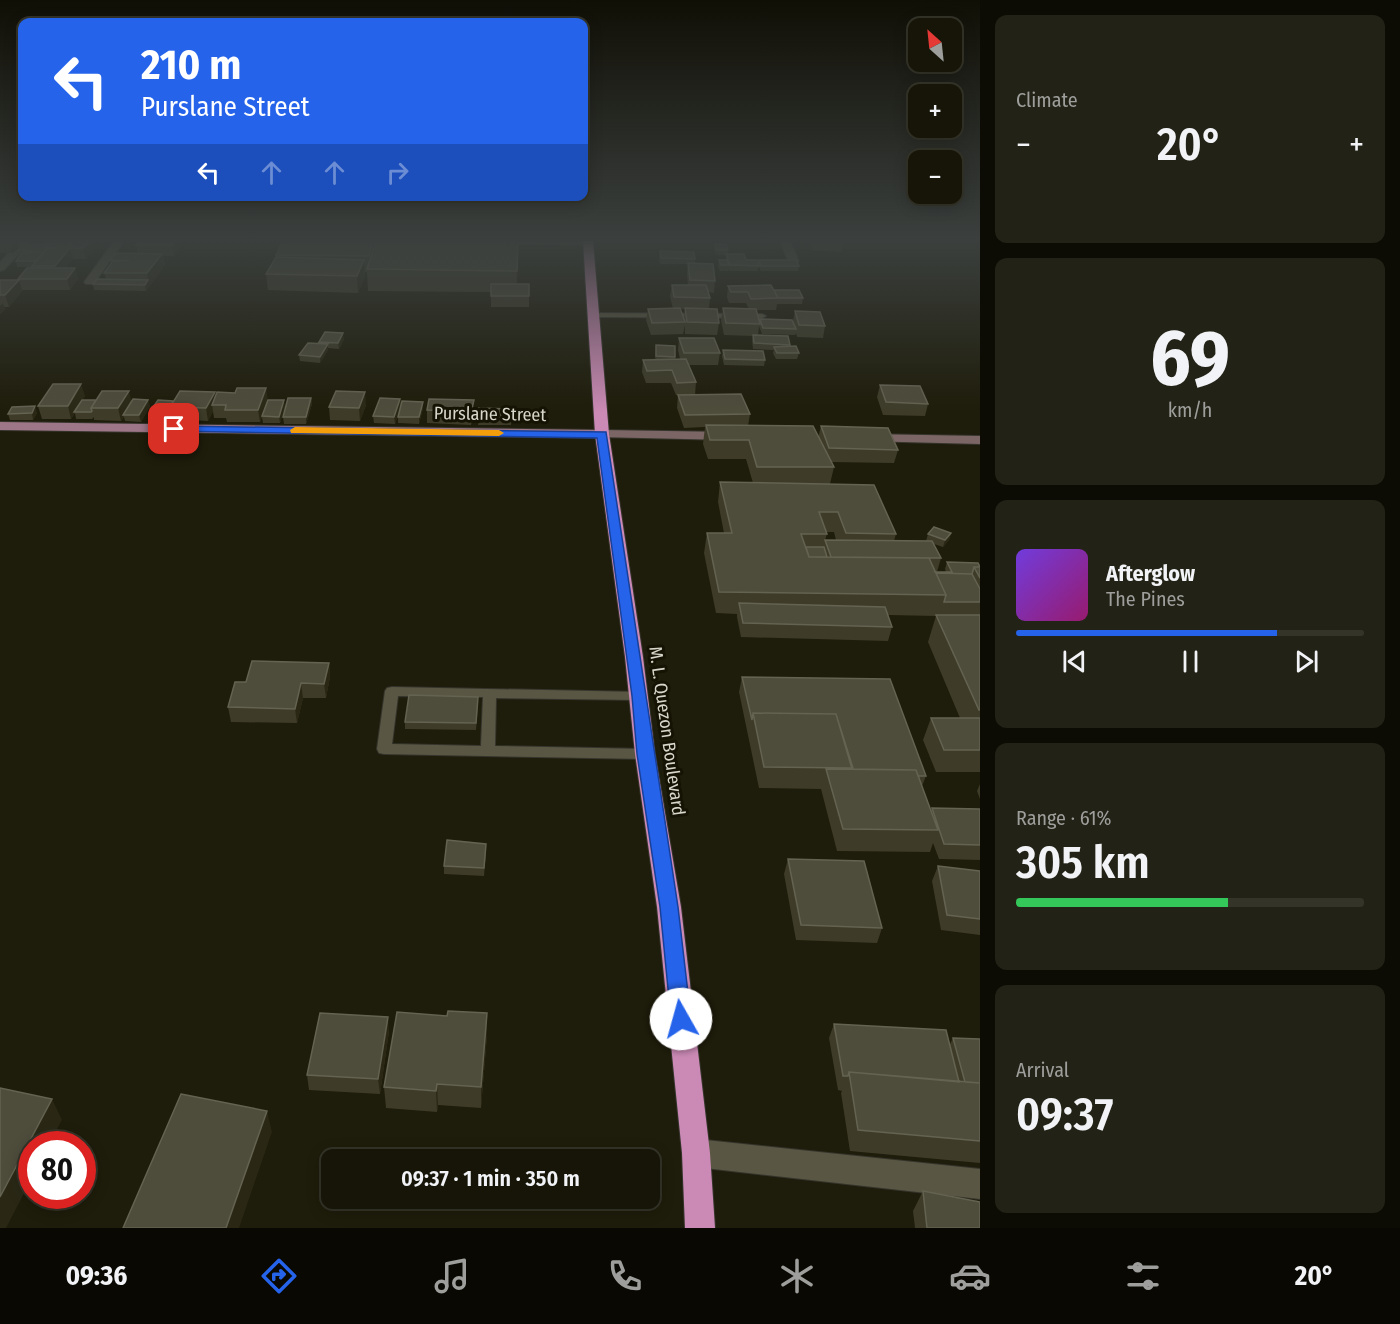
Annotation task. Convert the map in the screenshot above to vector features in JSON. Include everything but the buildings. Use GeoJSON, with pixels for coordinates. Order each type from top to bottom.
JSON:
{"type":"FeatureCollection","features":[{"type":"Feature","properties":{"kind":"highway","name":"M. L. Quezon Boulevard"},"geometry":{"type":"LineString","coordinates":[[592,298],[602,435],[639,696],[645,754],[669,907],[696,1153],[700,1228]]}},
{"type":"Feature","properties":{"kind":"main road","name":"Purslane Street"},"geometry":{"type":"LineString","coordinates":[[0,426],[602,435]]}},
{"type":"Feature","properties":{"kind":"street","name":"Purslane Street"},"geometry":{"type":"LineString","coordinates":[[602,435],[744,436]]}},
{"type":"Feature","properties":{"kind":"street"},"geometry":{"type":"LineString","coordinates":[[850,438],[980,440]]}},
{"type":"Feature","properties":{"kind":"street"},"geometry":{"type":"LineString","coordinates":[[696,1153],[980,1184]]}},
{"type":"Feature","properties":{"kind":"lane"},"geometry":{"type":"LineString","coordinates":[[593,315],[762,316]]}},
{"type":"Feature","properties":{"kind":"lane"},"geometry":{"type":"LineString","coordinates":[[639,696],[392,691],[384,748],[645,754]]}},
{"type":"Feature","properties":{"kind":"lane"},"geometry":{"type":"LineString","coordinates":[[488,751],[490,693]]}},
{"type":"Feature","properties":{"kind":"slow traffic"},"geometry":{"type":"LineString","coordinates":[[295,430],[499,433]]}},
{"type":"Feature","properties":{"kind":"route"},"geometry":{"type":"LineString","coordinates":[[174,429],[602,435],[624,580],[645,754],[669,907],[681,1019]]}}]}
